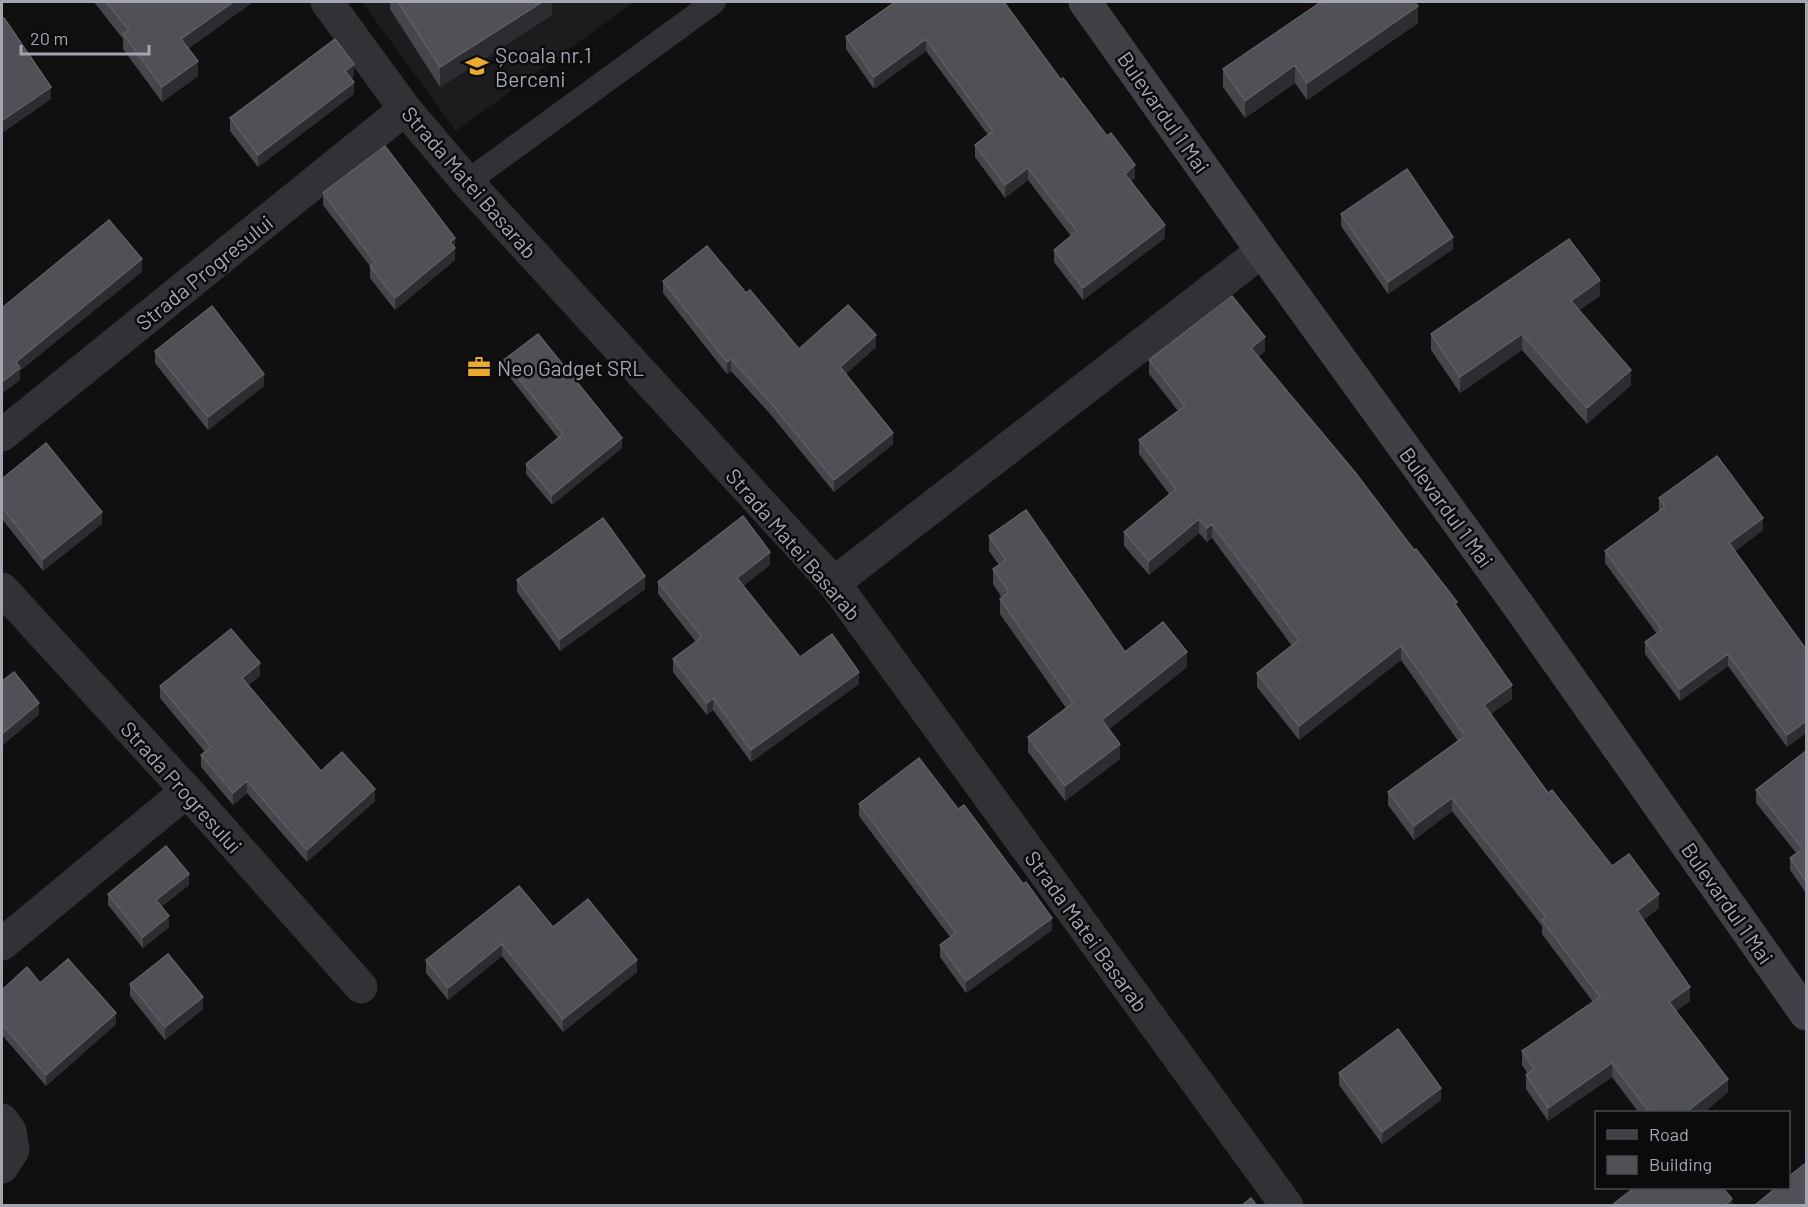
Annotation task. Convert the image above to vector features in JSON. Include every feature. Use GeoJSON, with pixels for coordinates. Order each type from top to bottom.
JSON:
{"type":"FeatureCollection","features":[{"type":"Feature","properties":{"kind":"main road","name":"Bulevardul 1 Mai"},"geometry":{"type":"LineString","coordinates":[[1085,2],[1518,605],[1806,1014]]}},
{"type":"Feature","properties":{"kind":"street","name":"Strada Matei Basarab"},"geometry":{"type":"LineString","coordinates":[[327,2],[405,109],[466,182],[834,583],[1287,1206]]}},
{"type":"Feature","properties":{"kind":"street","name":"Strada Progresului"},"geometry":{"type":"LineString","coordinates":[[2,435],[405,109]]}},
{"type":"Feature","properties":{"kind":"street"},"geometry":{"type":"LineString","coordinates":[[834,583],[1262,251]]}},
{"type":"Feature","properties":{"kind":"street","name":"Strada Progresului"},"geometry":{"type":"LineString","coordinates":[[2,589],[187,791],[361,987]]}},
{"type":"Feature","properties":{"kind":"street"},"geometry":{"type":"LineString","coordinates":[[2,944],[187,791]]}},
{"type":"Feature","properties":{"kind":"street"},"geometry":{"type":"LineString","coordinates":[[2,1120],[10,1131],[13,1150],[2,1167]]}},
{"type":"Feature","properties":{"kind":"lane"},"geometry":{"type":"LineString","coordinates":[[466,182],[714,2]]}},
{"type":"Feature","properties":{"kind":"shaded area","name":"Școala nr.1 Berceni"},"geometry":{"type":"Polygon","coordinates":[[[362,2],[634,2],[456,131],[362,2]]]}},
{"type":"Feature","properties":{"kind":"building"},"geometry":{"type":"Polygon","coordinates":[[[106,2],[233,2],[181,39],[198,61],[162,87],[123,34],[129,30],[106,2]]]}},
{"type":"Feature","properties":{"kind":"building"},"geometry":{"type":"Polygon","coordinates":[[[398,2],[542,2],[440,67],[398,2]]]}},
{"type":"Feature","properties":{"kind":"building"},"geometry":{"type":"Polygon","coordinates":[[[895,2],[1004,2],[1061,80],[1063,78],[1107,136],[1111,133],[1135,165],[1125,174],[1165,225],[1083,288],[1054,250],[1077,231],[1028,168],[1005,185],[975,145],[993,131],[926,39],[874,77],[846,37],[895,2]]]}},
{"type":"Feature","properties":{"kind":"building"},"geometry":{"type":"Polygon","coordinates":[[[1321,2],[1415,2],[1418,6],[1307,83],[1295,65],[1245,101],[1223,69],[1321,2]]]}},
{"type":"Feature","properties":{"kind":"building"},"geometry":{"type":"Polygon","coordinates":[[[4,18],[51,87],[3,120],[2,19],[4,18]]]}},
{"type":"Feature","properties":{"kind":"building"},"geometry":{"type":"Polygon","coordinates":[[[335,39],[354,64],[345,71],[354,82],[258,155],[230,118],[335,39]]]}},
{"type":"Feature","properties":{"kind":"building"},"geometry":{"type":"Polygon","coordinates":[[[385,146],[455,238],[450,242],[455,248],[395,298],[370,266],[375,262],[323,193],[385,146]]]}},
{"type":"Feature","properties":{"kind":"building"},"geometry":{"type":"Polygon","coordinates":[[[1407,169],[1453,237],[1388,282],[1341,214],[1407,169]]]}},
{"type":"Feature","properties":{"kind":"building"},"geometry":{"type":"Polygon","coordinates":[[[109,220],[142,259],[16,362],[20,368],[2,382],[2,308],[109,220]]]}},
{"type":"Feature","properties":{"kind":"building"},"geometry":{"type":"Polygon","coordinates":[[[1569,239],[1600,280],[1571,301],[1631,370],[1587,408],[1522,334],[1460,377],[1431,334],[1569,239]]]}},
{"type":"Feature","properties":{"kind":"building"},"geometry":{"type":"Polygon","coordinates":[[[707,246],[746,293],[750,290],[799,349],[848,305],[876,335],[840,367],[893,433],[834,480],[771,403],[731,359],[727,362],[663,281],[707,246]]]}},
{"type":"Feature","properties":{"kind":"building"},"geometry":{"type":"Polygon","coordinates":[[[1232,296],[1265,337],[1251,348],[1354,471],[1457,602],[1455,604],[1512,685],[1484,705],[1548,793],[1552,790],[1612,866],[1629,854],[1659,894],[1637,911],[1690,987],[1669,1002],[1728,1079],[1688,1111],[1648,1111],[1612,1063],[1548,1108],[1526,1075],[1534,1069],[1522,1051],[1600,997],[1542,920],[1546,917],[1452,798],[1414,826],[1388,792],[1465,736],[1401,646],[1299,726],[1257,673],[1299,640],[1212,524],[1207,528],[1199,519],[1149,561],[1124,532],[1176,489],[1139,440],[1185,406],[1149,360],[1232,296]]]}},
{"type":"Feature","properties":{"kind":"building"},"geometry":{"type":"Polygon","coordinates":[[[212,306],[264,374],[208,417],[155,351],[212,306]]]}},
{"type":"Feature","properties":{"kind":"building"},"geometry":{"type":"Polygon","coordinates":[[[538,334],[622,438],[552,495],[526,464],[563,434],[504,360],[538,334]]]}},
{"type":"Feature","properties":{"kind":"building"},"geometry":{"type":"Polygon","coordinates":[[[46,443],[102,512],[43,559],[2,507],[2,479],[46,443]]]}},
{"type":"Feature","properties":{"kind":"building"},"geometry":{"type":"Polygon","coordinates":[[[1717,456],[1763,518],[1729,543],[1806,647],[1806,721],[1787,735],[1728,654],[1680,689],[1645,642],[1662,630],[1605,551],[1665,507],[1659,498],[1717,456]]]}},
{"type":"Feature","properties":{"kind":"building"},"geometry":{"type":"Polygon","coordinates":[[[1026,510],[1125,652],[1163,622],[1187,652],[1102,720],[1120,744],[1065,786],[1028,737],[1073,703],[1000,599],[1009,592],[993,569],[1006,560],[989,536],[1026,510]]]}},
{"type":"Feature","properties":{"kind":"building"},"geometry":{"type":"Polygon","coordinates":[[[743,516],[770,552],[737,578],[800,657],[832,634],[859,672],[751,750],[713,698],[707,703],[673,659],[702,637],[658,582],[743,516]]]}},
{"type":"Feature","properties":{"kind":"building"},"geometry":{"type":"Polygon","coordinates":[[[603,518],[645,576],[560,639],[517,580],[603,518]]]}},
{"type":"Feature","properties":{"kind":"building"},"geometry":{"type":"Polygon","coordinates":[[[231,629],[260,663],[242,678],[321,771],[342,752],[375,789],[307,850],[247,781],[233,793],[201,755],[211,747],[160,686],[231,629]]]}},
{"type":"Feature","properties":{"kind":"building"},"geometry":{"type":"Polygon","coordinates":[[[14,672],[39,703],[2,734],[2,681],[14,672]]]}},
{"type":"Feature","properties":{"kind":"building"},"geometry":{"type":"Polygon","coordinates":[[[1806,751],[1806,881],[1790,858],[1803,849],[1756,790],[1806,751]]]}},
{"type":"Feature","properties":{"kind":"building"},"geometry":{"type":"Polygon","coordinates":[[[919,758],[958,809],[964,805],[1023,884],[1026,882],[1052,918],[966,981],[940,945],[956,933],[859,804],[919,758]]]}},
{"type":"Feature","properties":{"kind":"building"},"geometry":{"type":"Polygon","coordinates":[[[166,846],[189,874],[156,900],[169,916],[143,937],[108,894],[166,846]]]}},
{"type":"Feature","properties":{"kind":"building"},"geometry":{"type":"Polygon","coordinates":[[[519,886],[553,927],[588,899],[637,960],[563,1019],[502,944],[448,988],[426,960],[519,886]]]}},
{"type":"Feature","properties":{"kind":"building"},"geometry":{"type":"Polygon","coordinates":[[[168,954],[203,997],[165,1027],[130,984],[168,954]]]}},
{"type":"Feature","properties":{"kind":"building"},"geometry":{"type":"Polygon","coordinates":[[[68,959],[116,1013],[46,1075],[2,1024],[2,990],[27,967],[40,983],[68,959]]]}},
{"type":"Feature","properties":{"kind":"building"},"geometry":{"type":"Polygon","coordinates":[[[1398,1029],[1441,1088],[1382,1132],[1339,1073],[1398,1029]]]}},
{"type":"Feature","properties":{"kind":"building"},"geometry":{"type":"Polygon","coordinates":[[[1806,1163],[1806,1206],[1754,1206],[1775,1189],[1790,1189],[1790,1175],[1806,1163]]]}},
{"type":"Feature","properties":{"kind":"building"},"geometry":{"type":"Polygon","coordinates":[[[1633,1189],[1724,1189],[1732,1199],[1724,1206],[1611,1206],[1633,1189]]]}},
{"type":"Feature","properties":{"kind":"building"},"geometry":{"type":"Polygon","coordinates":[[[1251,1198],[1257,1206],[1241,1206],[1251,1198]]]}},
{"type":"Feature","properties":{"kind":"place","name":"Școala nr.1 Berceni"},"geometry":{"type":"Point","coordinates":[477,66]}},
{"type":"Feature","properties":{"kind":"place","name":"Neo Gadget SRL"},"geometry":{"type":"Point","coordinates":[479,367]}}]}
